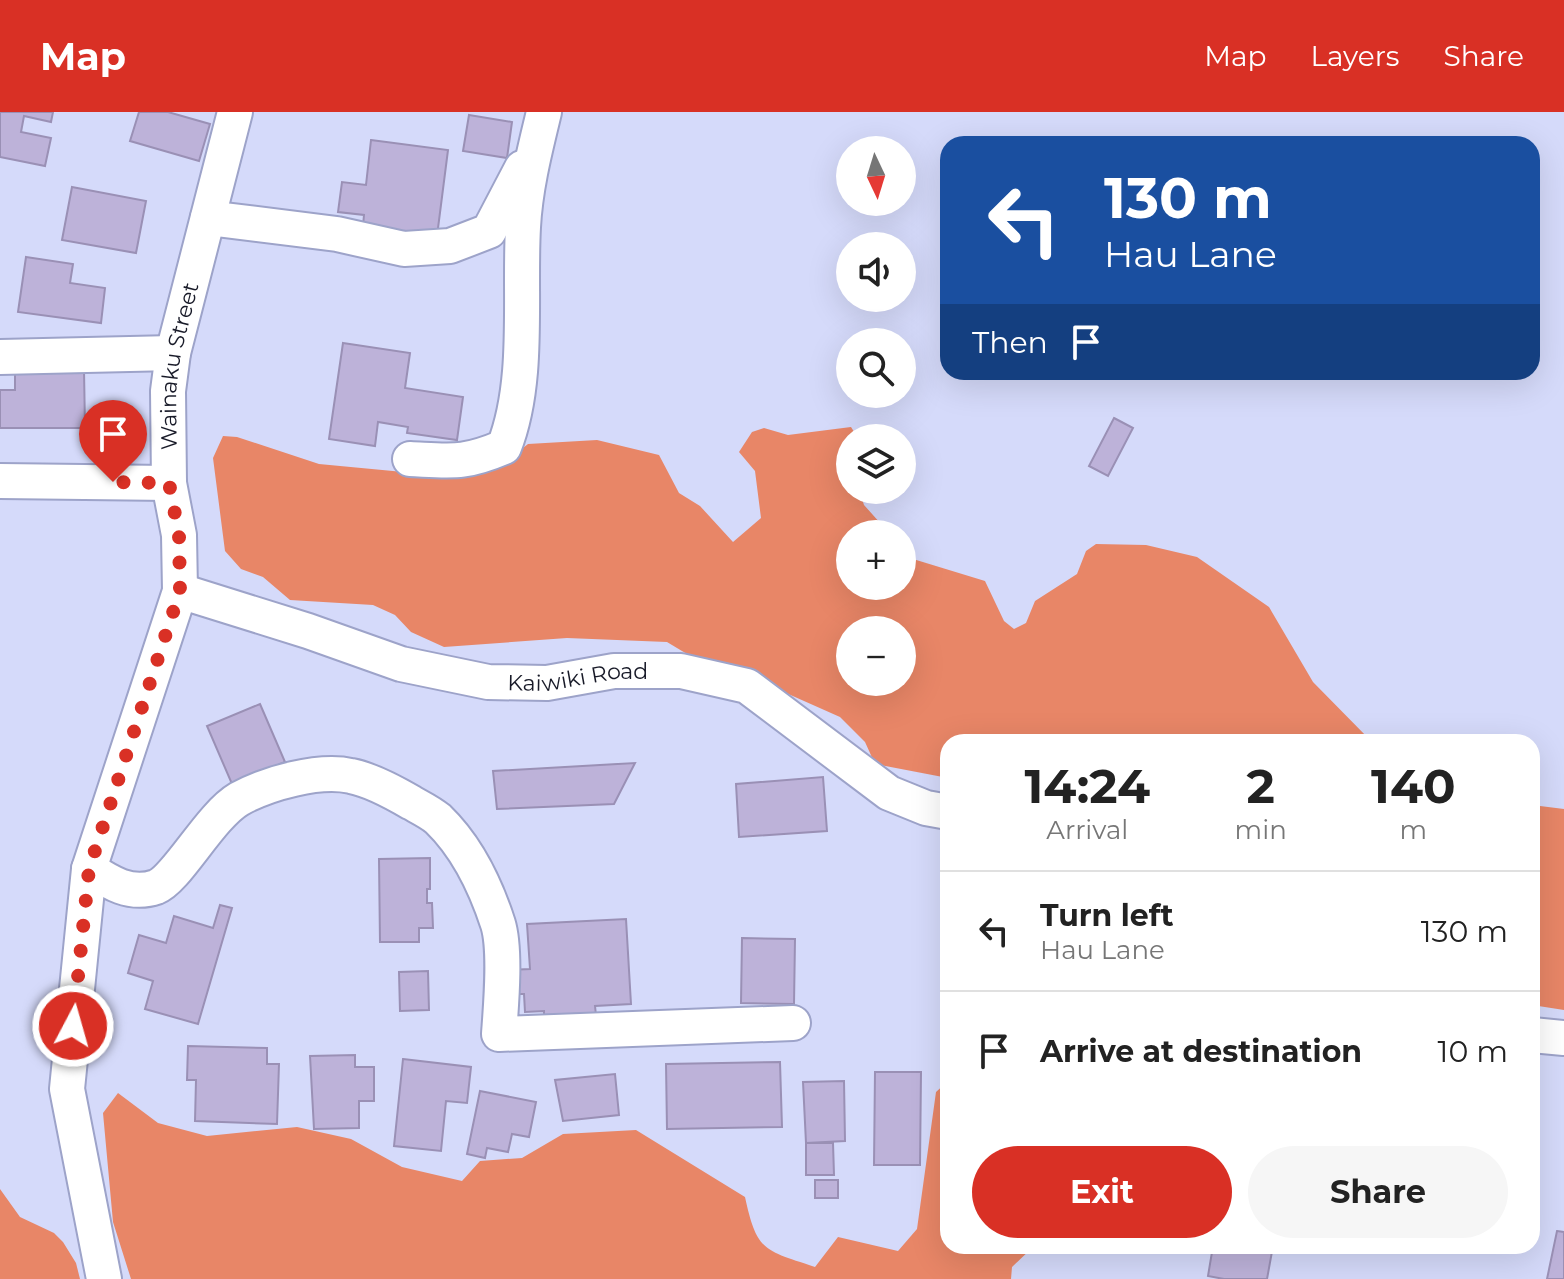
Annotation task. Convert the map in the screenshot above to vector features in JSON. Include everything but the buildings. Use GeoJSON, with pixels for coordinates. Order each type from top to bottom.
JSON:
{"type":"FeatureCollection","features":[{"type":"Feature","properties":{"kind":"street","name":"Wainaku Street"},"geometry":{"type":"LineString","coordinates":[[104,1279],[67,1089],[89,869],[180,591],[179,535],[169,483],[168,391],[173,353],[235,112]]}},
{"type":"Feature","properties":{"kind":"street"},"geometry":{"type":"LineString","coordinates":[[410,459],[460,462],[478,458],[504,447],[512,427],[521,361],[523,222],[544,112]]}},
{"type":"Feature","properties":{"kind":"street"},"geometry":{"type":"LineString","coordinates":[[208,218],[337,234],[404,249],[450,246],[489,231],[519,172],[534,152]]}},
{"type":"Feature","properties":{"kind":"street"},"geometry":{"type":"LineString","coordinates":[[0,357],[173,353]]}},
{"type":"Feature","properties":{"kind":"street"},"geometry":{"type":"LineString","coordinates":[[0,481],[169,483]]}},
{"type":"Feature","properties":{"kind":"street","name":"Kaiwiki Road"},"geometry":{"type":"LineString","coordinates":[[180,591],[401,664],[488,682],[547,683],[614,671],[681,671],[747,686],[889,793],[940,811]]}},
{"type":"Feature","properties":{"kind":"street"},"geometry":{"type":"LineString","coordinates":[[89,869],[115,886],[139,891],[159,886],[209,826],[238,800],[285,781],[316,775],[351,776],[397,794],[437,818],[461,847],[476,872],[499,928],[502,989],[499,1034],[793,1023]]}},
{"type":"Feature","properties":{"kind":"street"},"geometry":{"type":"LineString","coordinates":[[1540,1036],[1564,1038]]}},
{"type":"Feature","properties":{"kind":"shaded area"},"geometry":{"type":"Polygon","coordinates":[[[764,428],[788,435],[836,429],[836,504],[864,504],[877,520],[836,520],[836,600],[916,600],[916,560],[985,581],[1004,621],[1014,629],[1026,623],[1035,601],[1077,574],[1086,551],[1096,544],[1146,545],[1197,557],[1269,607],[1313,682],[1364,734],[940,734],[940,776],[875,764],[865,742],[840,717],[786,693],[727,678],[667,642],[567,638],[444,647],[411,632],[395,615],[373,605],[290,600],[263,577],[241,569],[225,551],[213,458],[223,436],[237,437],[319,464],[435,475],[496,469],[528,444],[597,440],[659,455],[679,493],[700,506],[733,542],[761,518],[755,471],[739,452],[752,432],[764,428]]]}},
{"type":"Feature","properties":{"kind":"shaded area"},"geometry":{"type":"Polygon","coordinates":[[[1540,806],[1564,809],[1564,1010],[1540,1006],[1540,806]]]}},
{"type":"Feature","properties":{"kind":"shaded area"},"geometry":{"type":"Polygon","coordinates":[[[940,1088],[940,1254],[1026,1254],[1012,1267],[1011,1279],[131,1279],[113,1222],[103,1113],[118,1093],[158,1123],[207,1136],[297,1127],[351,1139],[402,1167],[462,1181],[480,1161],[522,1158],[563,1134],[636,1130],[745,1197],[754,1229],[765,1246],[784,1257],[815,1267],[838,1237],[898,1251],[917,1229],[936,1092],[940,1088]]]}},
{"type":"Feature","properties":{"kind":"shaded area"},"geometry":{"type":"Polygon","coordinates":[[[0,1189],[20,1217],[54,1233],[63,1242],[76,1263],[80,1279],[0,1279],[0,1189]]]}},
{"type":"Feature","properties":{"kind":"route"},"geometry":{"type":"LineString","coordinates":[[73,1026],[89,869],[180,591],[179,535],[169,483],[113,482]]}}]}
